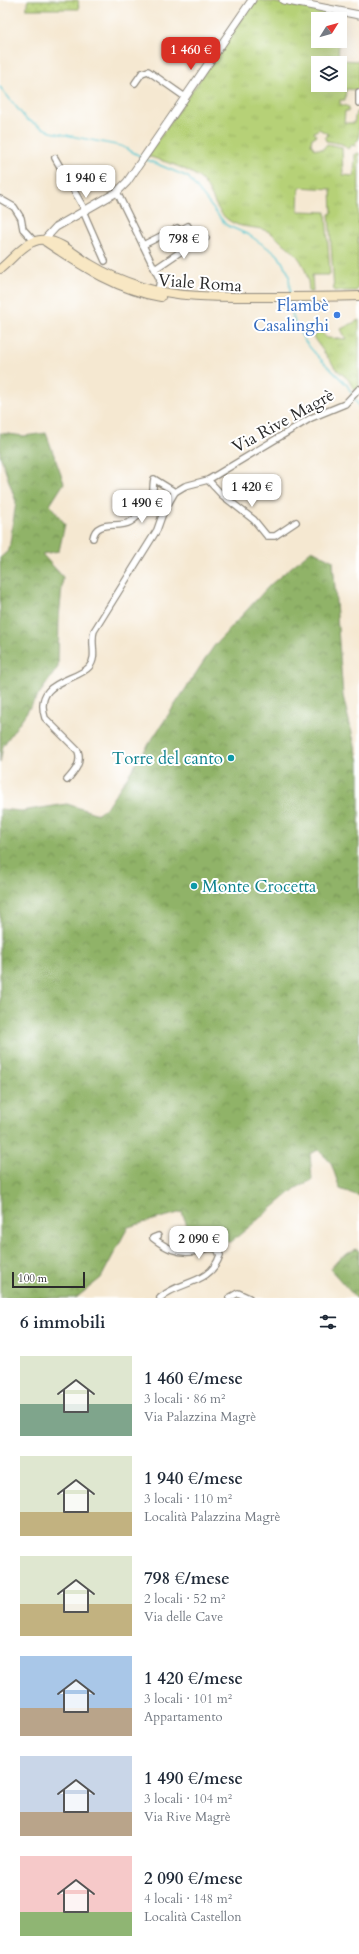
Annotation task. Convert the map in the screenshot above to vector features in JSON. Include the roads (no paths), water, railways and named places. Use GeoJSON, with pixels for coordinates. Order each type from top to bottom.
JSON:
{"type":"FeatureCollection","features":[{"type":"Feature","properties":{"kind":"main road"},"geometry":{"type":"LineString","coordinates":[[1,270],[23,248],[35,242],[44,240]]}},
{"type":"Feature","properties":{"kind":"main road","name":"Viale Roma"},"geometry":{"type":"LineString","coordinates":[[44,240],[59,243],[112,276],[158,291],[199,297],[253,300]]}},
{"type":"Feature","properties":{"kind":"main road","name":"Viale Roma"},"geometry":{"type":"LineString","coordinates":[[44,240],[76,263],[108,281],[132,290],[180,300],[204,302],[302,299],[359,301]]}},
{"type":"Feature","properties":{"kind":"main road","name":"Viale Roma"},"geometry":{"type":"LineString","coordinates":[[333,299],[359,296]]}},
{"type":"Feature","properties":{"kind":"street"},"geometry":{"type":"LineString","coordinates":[[283,0],[359,15]]}},
{"type":"Feature","properties":{"kind":"street"},"geometry":{"type":"LineString","coordinates":[[44,240],[56,227],[117,192],[127,182],[249,1]]}},
{"type":"Feature","properties":{"kind":"street"},"geometry":{"type":"LineString","coordinates":[[135,83],[142,73],[148,71],[185,97]]}},
{"type":"Feature","properties":{"kind":"street"},"geometry":{"type":"LineString","coordinates":[[359,92],[359,103]]}},
{"type":"Feature","properties":{"kind":"street"},"geometry":{"type":"LineString","coordinates":[[55,158],[84,211],[105,261]]}},
{"type":"Feature","properties":{"kind":"street"},"geometry":{"type":"LineString","coordinates":[[117,192],[160,283],[158,291]]}},
{"type":"Feature","properties":{"kind":"street"},"geometry":{"type":"LineString","coordinates":[[0,199],[14,207],[21,218],[23,229],[35,242]]}},
{"type":"Feature","properties":{"kind":"street"},"geometry":{"type":"LineString","coordinates":[[143,245],[177,228],[178,231],[188,226]]}},
{"type":"Feature","properties":{"kind":"street"},"geometry":{"type":"LineString","coordinates":[[154,269],[186,248],[206,238]]}},
{"type":"Feature","properties":{"kind":"street","name":"Via Rive Magrè"},"geometry":{"type":"LineString","coordinates":[[175,492],[186,486],[208,480],[291,429],[330,409],[345,404],[359,390]]}},
{"type":"Feature","properties":{"kind":"street"},"geometry":{"type":"LineString","coordinates":[[67,780],[77,769],[79,763],[78,751],[45,718],[43,710],[44,701],[52,687],[89,667],[94,658],[91,643],[94,631],[157,530],[163,512],[175,492],[154,479],[153,492],[136,518],[130,522],[99,528],[94,533],[93,538]]}},
{"type":"Feature","properties":{"kind":"street"},"geometry":{"type":"LineString","coordinates":[[208,480],[222,494],[254,520],[267,536],[275,536],[296,522]]}},
{"type":"Feature","properties":{"kind":"street"},"geometry":{"type":"LineString","coordinates":[[158,1236],[153,1238],[180,1253],[190,1253],[212,1247],[220,1251],[215,1267],[202,1278],[160,1298]]}},
{"type":"Feature","properties":{"kind":"street"},"geometry":{"type":"LineString","coordinates":[[229,1298],[238,1293],[249,1298]]}},
{"type":"Feature","properties":{"kind":"waterway"},"geometry":{"type":"LineString","coordinates":[[0,87],[26,119],[51,132],[121,146],[142,157]]}},
{"type":"Feature","properties":{"kind":"waterway"},"geometry":{"type":"LineString","coordinates":[[145,159],[188,177],[226,225],[249,235],[278,255],[289,274],[290,294]]}},
{"type":"Feature","properties":{"kind":"waterway"},"geometry":{"type":"LineString","coordinates":[[290,300],[292,314],[302,337],[319,357],[347,385],[352,394]]}},
{"type":"Feature","properties":{"kind":"waterway"},"geometry":{"type":"LineString","coordinates":[[354,397],[359,407]]}},
{"type":"Feature","properties":{"kind":"place","name":"Flambè Casalinghi"},"geometry":{"type":"Point","coordinates":[337,315]}},
{"type":"Feature","properties":{"kind":"place","name":"Torre del canto"},"geometry":{"type":"Point","coordinates":[231,758]}},
{"type":"Feature","properties":{"kind":"place","name":"Monte Crocetta"},"geometry":{"type":"Point","coordinates":[194,886]}}]}
